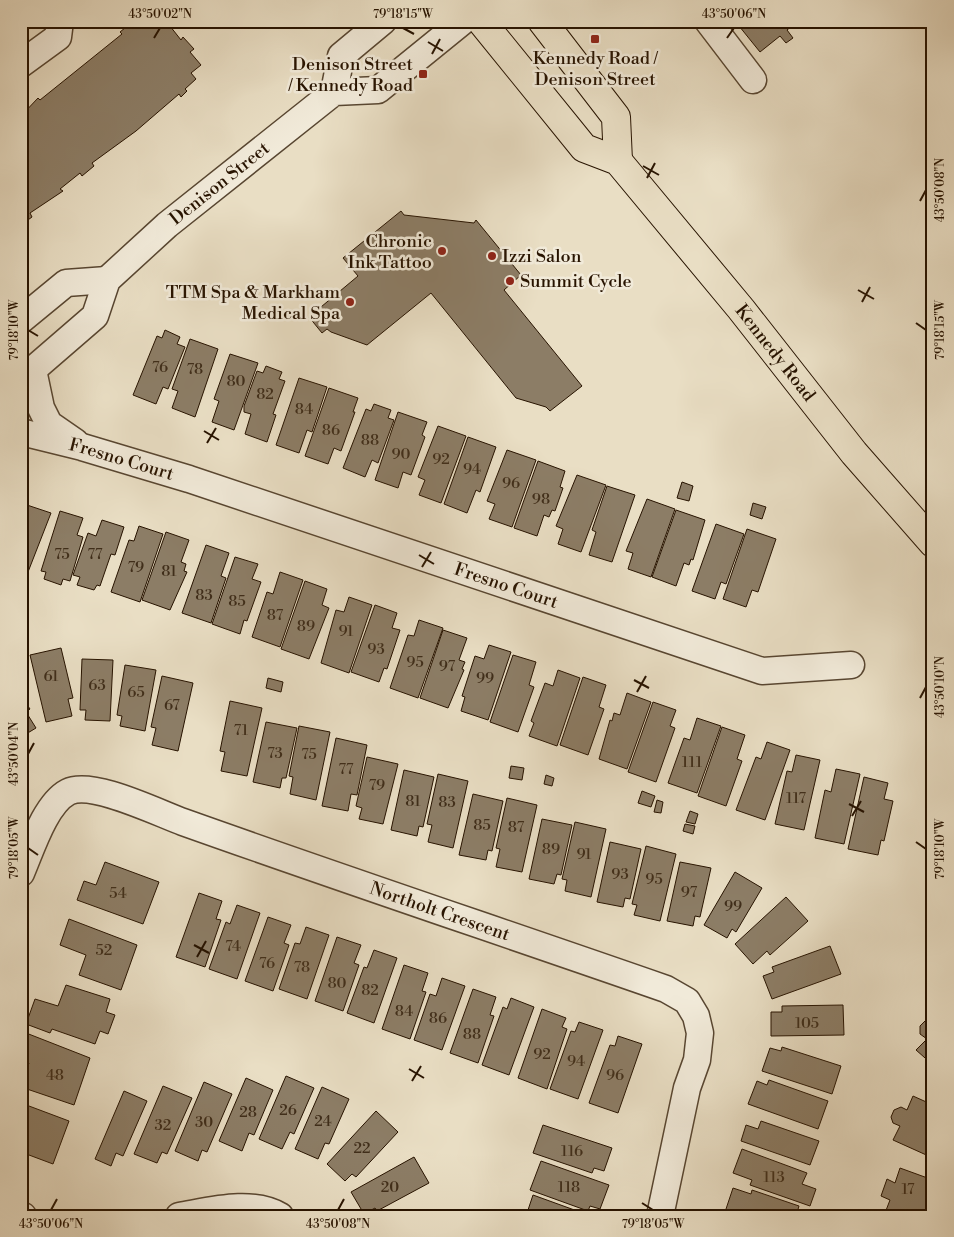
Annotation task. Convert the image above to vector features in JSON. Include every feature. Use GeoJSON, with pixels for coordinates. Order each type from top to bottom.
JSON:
{"type":"FeatureCollection","features":[{"type":"Feature","properties":{"kind":"main road","name":"Kennedy Road"},"geometry":{"type":"LineString","coordinates":[[481,21],[584,148],[618,161],[741,309],[854,453],[933,543]]}},
{"type":"Feature","properties":{"kind":"main road"},"geometry":{"type":"LineString","coordinates":[[542,21],[616,118],[618,161]]}},
{"type":"Feature","properties":{"kind":"street"},"geometry":{"type":"LineString","coordinates":[[21,64],[58,37],[60,21]]}},
{"type":"Feature","properties":{"kind":"street"},"geometry":{"type":"LineString","coordinates":[[383,21],[341,56],[334,92],[378,90],[463,21]]}},
{"type":"Feature","properties":{"kind":"street"},"geometry":{"type":"LineString","coordinates":[[708,21],[754,80]]}},
{"type":"Feature","properties":{"kind":"street","name":"Denison Street"},"geometry":{"type":"LineString","coordinates":[[107,280],[168,225],[334,92]]}},
{"type":"Feature","properties":{"kind":"street"},"geometry":{"type":"LineString","coordinates":[[21,320],[66,283],[107,280],[96,316],[27,375],[50,424],[82,447]]}},
{"type":"Feature","properties":{"kind":"street","name":"Fresno Court"},"geometry":{"type":"LineString","coordinates":[[21,432],[82,447],[189,479],[762,671],[851,665]]}},
{"type":"Feature","properties":{"kind":"street","name":"Northolt Crescent"},"geometry":{"type":"LineString","coordinates":[[21,873],[52,806],[68,792],[88,790],[109,793],[296,862],[666,989],[687,1001],[696,1016],[700,1033],[697,1060],[687,1088],[660,1216]]}},
{"type":"Feature","properties":{"kind":"street"},"geometry":{"type":"LineString","coordinates":[[179,1216],[222,1209],[251,1208],[272,1211],[280,1216]]}},
{"type":"Feature","properties":{"kind":"building"},"geometry":{"type":"Polygon","coordinates":[[[130,21],[166,21],[181,40],[183,37],[194,49],[190,52],[201,65],[191,73],[196,79],[185,89],[187,91],[181,97],[179,94],[136,131],[92,163],[94,166],[82,176],[80,173],[60,189],[63,191],[30,213],[32,217],[21,225],[21,116],[38,98],[40,100],[122,34],[120,32],[131,23],[130,21]]]}},
{"type":"Feature","properties":{"kind":"building"},"geometry":{"type":"Polygon","coordinates":[[[735,21],[798,21],[787,30],[793,38],[786,43],[780,36],[760,52],[735,21]]]}},
{"type":"Feature","properties":{"kind":"building"},"geometry":{"type":"Polygon","coordinates":[[[401,211],[404,215],[474,223],[476,220],[521,275],[504,290],[582,386],[550,411],[546,407],[516,398],[431,293],[367,345],[327,329],[322,333],[309,317],[358,276],[343,258],[401,211]]]}},
{"type":"Feature","properties":{"kind":"building"},"geometry":{"type":"Polygon","coordinates":[[[165,330],[180,337],[177,344],[185,347],[168,389],[163,387],[156,404],[133,395],[157,336],[162,338],[165,330]]]}},
{"type":"Feature","properties":{"kind":"building"},"geometry":{"type":"Polygon","coordinates":[[[190,339],[218,349],[195,417],[172,408],[178,391],[172,389],[190,339]]]}},
{"type":"Feature","properties":{"kind":"building"},"geometry":{"type":"Polygon","coordinates":[[[230,354],[258,363],[234,430],[212,422],[219,401],[214,399],[230,354]]]}},
{"type":"Feature","properties":{"kind":"building"},"geometry":{"type":"Polygon","coordinates":[[[266,366],[282,372],[279,379],[285,381],[273,414],[276,415],[267,442],[245,434],[251,414],[244,412],[244,406],[257,371],[263,373],[266,366]]]}},
{"type":"Feature","properties":{"kind":"building"},"geometry":{"type":"Polygon","coordinates":[[[299,378],[327,387],[312,432],[307,430],[299,453],[276,445],[299,378]]]}},
{"type":"Feature","properties":{"kind":"building"},"geometry":{"type":"Polygon","coordinates":[[[329,388],[358,398],[341,451],[334,448],[328,464],[305,456],[329,388]]]}},
{"type":"Feature","properties":{"kind":"building"},"geometry":{"type":"Polygon","coordinates":[[[374,404],[391,410],[388,418],[394,420],[378,463],[372,460],[365,477],[343,468],[366,409],[371,411],[374,404]]]}},
{"type":"Feature","properties":{"kind":"building"},"geometry":{"type":"Polygon","coordinates":[[[398,412],[427,422],[422,435],[425,437],[411,475],[403,472],[398,488],[375,480],[398,412]]]}},
{"type":"Feature","properties":{"kind":"building"},"geometry":{"type":"Polygon","coordinates":[[[438,426],[466,436],[441,503],[419,495],[425,480],[418,477],[438,426]]]}},
{"type":"Feature","properties":{"kind":"building"},"geometry":{"type":"Polygon","coordinates":[[[468,437],[496,447],[480,492],[476,490],[467,513],[444,504],[468,437]]]}},
{"type":"Feature","properties":{"kind":"building"},"geometry":{"type":"Polygon","coordinates":[[[507,450],[536,460],[512,527],[489,519],[495,504],[487,501],[507,450]]]}},
{"type":"Feature","properties":{"kind":"building"},"geometry":{"type":"Polygon","coordinates":[[[538,461],[565,471],[560,487],[563,488],[555,511],[552,510],[549,517],[544,515],[537,536],[514,528],[538,461]]]}},
{"type":"Feature","properties":{"kind":"building"},"geometry":{"type":"Polygon","coordinates":[[[577,475],[606,485],[581,552],[558,544],[563,529],[556,526],[577,475]]]}},
{"type":"Feature","properties":{"kind":"building"},"geometry":{"type":"Polygon","coordinates":[[[682,482],[693,486],[689,501],[677,498],[682,482]]]}},
{"type":"Feature","properties":{"kind":"building"},"geometry":{"type":"Polygon","coordinates":[[[607,486],[635,495],[612,562],[589,555],[596,532],[592,530],[607,486]]]}},
{"type":"Feature","properties":{"kind":"building"},"geometry":{"type":"Polygon","coordinates":[[[647,499],[675,509],[651,577],[628,569],[633,553],[626,551],[647,499]]]}},
{"type":"Feature","properties":{"kind":"building"},"geometry":{"type":"Polygon","coordinates":[[[753,503],[766,507],[762,519],[750,515],[753,503]]]}},
{"type":"Feature","properties":{"kind":"building"},"geometry":{"type":"Polygon","coordinates":[[[27,505],[51,513],[28,572],[24,570],[21,577],[21,521],[27,505]]]}},
{"type":"Feature","properties":{"kind":"building"},"geometry":{"type":"Polygon","coordinates":[[[676,510],[705,520],[693,560],[691,559],[689,565],[684,563],[676,586],[652,577],[676,510]]]}},
{"type":"Feature","properties":{"kind":"building"},"geometry":{"type":"Polygon","coordinates":[[[60,511],[83,518],[77,535],[83,537],[70,581],[63,579],[61,585],[44,579],[46,572],[41,571],[60,511]]]}},
{"type":"Feature","properties":{"kind":"building"},"geometry":{"type":"Polygon","coordinates":[[[102,520],[124,527],[115,555],[111,554],[100,586],[97,585],[94,590],[77,585],[80,577],[73,575],[88,533],[96,536],[102,520]]]}},
{"type":"Feature","properties":{"kind":"building"},"geometry":{"type":"Polygon","coordinates":[[[716,524],[744,534],[726,584],[721,582],[715,599],[692,591],[716,524]]]}},
{"type":"Feature","properties":{"kind":"building"},"geometry":{"type":"Polygon","coordinates":[[[139,526],[163,534],[140,602],[111,592],[129,540],[134,541],[139,526]]]}},
{"type":"Feature","properties":{"kind":"building"},"geometry":{"type":"Polygon","coordinates":[[[747,529],[776,539],[758,592],[752,590],[746,607],[723,599],[747,529]]]}},
{"type":"Feature","properties":{"kind":"building"},"geometry":{"type":"Polygon","coordinates":[[[166,532],[189,540],[181,562],[186,564],[184,571],[187,572],[170,610],[142,600],[166,532]]]}},
{"type":"Feature","properties":{"kind":"building"},"geometry":{"type":"Polygon","coordinates":[[[206,545],[229,553],[221,576],[226,578],[211,623],[182,613],[206,545]]]}},
{"type":"Feature","properties":{"kind":"building"},"geometry":{"type":"Polygon","coordinates":[[[235,557],[258,564],[252,579],[261,582],[247,621],[244,620],[240,634],[212,624],[235,557]]]}},
{"type":"Feature","properties":{"kind":"building"},"geometry":{"type":"Polygon","coordinates":[[[280,572],[303,580],[280,647],[252,637],[267,592],[273,594],[280,572]]]}},
{"type":"Feature","properties":{"kind":"building"},"geometry":{"type":"Polygon","coordinates":[[[305,581],[327,589],[322,605],[329,608],[309,659],[281,649],[305,581]]]}},
{"type":"Feature","properties":{"kind":"building"},"geometry":{"type":"Polygon","coordinates":[[[349,597],[372,605],[349,673],[321,663],[336,610],[344,612],[349,597]]]}},
{"type":"Feature","properties":{"kind":"building"},"geometry":{"type":"Polygon","coordinates":[[[375,605],[397,613],[392,628],[400,630],[387,669],[384,668],[379,682],[351,672],[375,605]]]}},
{"type":"Feature","properties":{"kind":"building"},"geometry":{"type":"Polygon","coordinates":[[[419,620],[443,628],[418,698],[390,688],[408,635],[414,636],[419,620]]]}},
{"type":"Feature","properties":{"kind":"building"},"geometry":{"type":"Polygon","coordinates":[[[443,630],[467,638],[459,660],[465,662],[462,669],[464,670],[448,708],[420,698],[443,630]]]}},
{"type":"Feature","properties":{"kind":"building"},"geometry":{"type":"Polygon","coordinates":[[[489,645],[511,652],[488,720],[461,711],[465,697],[462,696],[475,656],[484,659],[489,645]]]}},
{"type":"Feature","properties":{"kind":"building"},"geometry":{"type":"Polygon","coordinates":[[[61,648],[73,698],[68,699],[72,716],[46,722],[30,655],[61,648]]]}},
{"type":"Feature","properties":{"kind":"building"},"geometry":{"type":"Polygon","coordinates":[[[513,655],[536,662],[529,685],[534,687],[518,732],[490,722],[513,655]]]}},
{"type":"Feature","properties":{"kind":"building"},"geometry":{"type":"Polygon","coordinates":[[[82,659],[113,660],[110,721],[85,720],[86,710],[80,710],[82,659]]]}},
{"type":"Feature","properties":{"kind":"building"},"geometry":{"type":"Polygon","coordinates":[[[125,665],[156,670],[145,731],[120,726],[122,716],[117,715],[125,665]]]}},
{"type":"Feature","properties":{"kind":"building"},"geometry":{"type":"Polygon","coordinates":[[[558,670],[580,678],[557,746],[529,736],[534,723],[531,721],[545,683],[553,686],[558,670]]]}},
{"type":"Feature","properties":{"kind":"building"},"geometry":{"type":"Polygon","coordinates":[[[162,676],[193,683],[178,751],[152,745],[156,728],[151,727],[162,676]]]}},
{"type":"Feature","properties":{"kind":"building"},"geometry":{"type":"Polygon","coordinates":[[[583,677],[606,685],[599,707],[604,709],[588,755],[560,745],[583,677]]]}},
{"type":"Feature","properties":{"kind":"building"},"geometry":{"type":"Polygon","coordinates":[[[268,678],[283,682],[281,692],[266,688],[268,678]]]}},
{"type":"Feature","properties":{"kind":"building"},"geometry":{"type":"Polygon","coordinates":[[[627,693],[651,702],[627,769],[599,759],[610,720],[612,721],[614,713],[620,715],[627,693]]]}},
{"type":"Feature","properties":{"kind":"building"},"geometry":{"type":"Polygon","coordinates":[[[21,696],[30,709],[26,712],[36,728],[21,737],[21,696]]]}},
{"type":"Feature","properties":{"kind":"building"},"geometry":{"type":"Polygon","coordinates":[[[230,701],[262,708],[247,776],[221,771],[225,752],[220,751],[230,701]]]}},
{"type":"Feature","properties":{"kind":"building"},"geometry":{"type":"Polygon","coordinates":[[[653,702],[676,710],[670,726],[675,728],[656,782],[628,772],[653,702]]]}},
{"type":"Feature","properties":{"kind":"building"},"geometry":{"type":"Polygon","coordinates":[[[697,718],[721,726],[697,793],[668,783],[684,738],[690,740],[697,718]]]}},
{"type":"Feature","properties":{"kind":"building"},"geometry":{"type":"Polygon","coordinates":[[[266,722],[297,728],[286,778],[282,778],[280,788],[253,782],[266,722]]]}},
{"type":"Feature","properties":{"kind":"building"},"geometry":{"type":"Polygon","coordinates":[[[299,726],[330,732],[316,800],[290,794],[293,777],[289,776],[299,726]]]}},
{"type":"Feature","properties":{"kind":"building"},"geometry":{"type":"Polygon","coordinates":[[[722,727],[745,735],[737,759],[742,761],[726,806],[698,796],[722,727]]]}},
{"type":"Feature","properties":{"kind":"building"},"geometry":{"type":"Polygon","coordinates":[[[336,738],[367,745],[357,795],[351,794],[348,811],[322,806],[336,738]]]}},
{"type":"Feature","properties":{"kind":"building"},"geometry":{"type":"Polygon","coordinates":[[[767,742],[790,750],[765,820],[736,810],[756,757],[761,759],[767,742]]]}},
{"type":"Feature","properties":{"kind":"building"},"geometry":{"type":"Polygon","coordinates":[[[796,755],[820,760],[804,830],[775,824],[787,771],[792,772],[796,755]]]}},
{"type":"Feature","properties":{"kind":"building"},"geometry":{"type":"Polygon","coordinates":[[[367,757],[398,764],[383,824],[359,819],[362,808],[356,806],[367,757]]]}},
{"type":"Feature","properties":{"kind":"building"},"geometry":{"type":"Polygon","coordinates":[[[511,766],[524,768],[522,780],[509,778],[511,766]]]}},
{"type":"Feature","properties":{"kind":"building"},"geometry":{"type":"Polygon","coordinates":[[[836,769],[860,774],[844,844],[815,838],[825,790],[831,792],[836,769]]]}},
{"type":"Feature","properties":{"kind":"building"},"geometry":{"type":"Polygon","coordinates":[[[404,770],[434,777],[423,827],[419,826],[417,836],[391,830],[404,770]]]}},
{"type":"Feature","properties":{"kind":"building"},"geometry":{"type":"Polygon","coordinates":[[[438,774],[468,781],[453,848],[428,842],[432,825],[427,824],[438,774]]]}},
{"type":"Feature","properties":{"kind":"building"},"geometry":{"type":"Polygon","coordinates":[[[546,775],[554,778],[552,786],[544,784],[546,775]]]}},
{"type":"Feature","properties":{"kind":"building"},"geometry":{"type":"Polygon","coordinates":[[[864,777],[888,783],[884,799],[893,801],[884,841],[881,840],[878,855],[848,849],[864,777]]]}},
{"type":"Feature","properties":{"kind":"building"},"geometry":{"type":"Polygon","coordinates":[[[642,791],[655,796],[651,807],[638,803],[642,791]]]}},
{"type":"Feature","properties":{"kind":"building"},"geometry":{"type":"Polygon","coordinates":[[[473,794],[503,801],[492,851],[488,850],[486,860],[459,855],[473,794]]]}},
{"type":"Feature","properties":{"kind":"building"},"geometry":{"type":"Polygon","coordinates":[[[507,798],[537,805],[522,872],[496,867],[500,849],[496,848],[507,798]]]}},
{"type":"Feature","properties":{"kind":"building"},"geometry":{"type":"Polygon","coordinates":[[[657,800],[663,802],[661,813],[654,812],[657,800]]]}},
{"type":"Feature","properties":{"kind":"building"},"geometry":{"type":"Polygon","coordinates":[[[690,811],[698,814],[695,824],[686,822],[690,811]]]}},
{"type":"Feature","properties":{"kind":"building"},"geometry":{"type":"Polygon","coordinates":[[[542,819],[572,825],[561,875],[557,874],[554,884],[529,879],[542,819]]]}},
{"type":"Feature","properties":{"kind":"building"},"geometry":{"type":"Polygon","coordinates":[[[575,822],[606,829],[591,897],[565,891],[567,880],[562,879],[575,822]]]}},
{"type":"Feature","properties":{"kind":"building"},"geometry":{"type":"Polygon","coordinates":[[[685,824],[695,826],[693,834],[683,831],[685,824]]]}},
{"type":"Feature","properties":{"kind":"building"},"geometry":{"type":"Polygon","coordinates":[[[610,842],[641,849],[630,899],[625,898],[623,907],[597,902],[610,842]]]}},
{"type":"Feature","properties":{"kind":"building"},"geometry":{"type":"Polygon","coordinates":[[[646,846],[676,854],[660,921],[634,915],[637,905],[632,904],[646,846]]]}},
{"type":"Feature","properties":{"kind":"building"},"geometry":{"type":"Polygon","coordinates":[[[105,862],[159,882],[143,924],[77,900],[84,881],[96,885],[105,862]]]}},
{"type":"Feature","properties":{"kind":"building"},"geometry":{"type":"Polygon","coordinates":[[[680,862],[711,868],[700,917],[695,916],[693,926],[667,921],[680,862]]]}},
{"type":"Feature","properties":{"kind":"building"},"geometry":{"type":"Polygon","coordinates":[[[735,872],[762,888],[736,932],[732,929],[727,938],[704,925],[735,872]]]}},
{"type":"Feature","properties":{"kind":"building"},"geometry":{"type":"Polygon","coordinates":[[[199,893],[222,901],[216,919],[221,920],[205,967],[176,957],[199,893]]]}},
{"type":"Feature","properties":{"kind":"building"},"geometry":{"type":"Polygon","coordinates":[[[786,897],[808,921],[770,955],[767,951],[753,964],[735,944],[786,897]]]}},
{"type":"Feature","properties":{"kind":"building"},"geometry":{"type":"Polygon","coordinates":[[[237,905],[260,913],[237,979],[209,969],[226,922],[230,924],[237,905]]]}},
{"type":"Feature","properties":{"kind":"building"},"geometry":{"type":"Polygon","coordinates":[[[268,917],[291,925],[284,943],[289,945],[273,991],[245,981],[268,917]]]}},
{"type":"Feature","properties":{"kind":"building"},"geometry":{"type":"Polygon","coordinates":[[[69,919],[137,945],[121,990],[79,975],[86,955],[60,945],[69,919]]]}},
{"type":"Feature","properties":{"kind":"building"},"geometry":{"type":"Polygon","coordinates":[[[306,927],[329,935],[307,999],[279,989],[295,943],[300,944],[306,927]]]}},
{"type":"Feature","properties":{"kind":"building"},"geometry":{"type":"Polygon","coordinates":[[[337,937],[361,945],[354,963],[359,965],[343,1011],[315,1001],[337,937]]]}},
{"type":"Feature","properties":{"kind":"building"},"geometry":{"type":"Polygon","coordinates":[[[830,946],[841,974],[772,999],[763,976],[774,972],[772,967],[830,946]]]}},
{"type":"Feature","properties":{"kind":"building"},"geometry":{"type":"Polygon","coordinates":[[[374,950],[397,958],[374,1023],[347,1013],[364,967],[367,968],[374,950]]]}},
{"type":"Feature","properties":{"kind":"building"},"geometry":{"type":"Polygon","coordinates":[[[404,965],[428,973],[422,991],[426,992],[410,1039],[382,1029],[404,965]]]}},
{"type":"Feature","properties":{"kind":"building"},"geometry":{"type":"Polygon","coordinates":[[[442,978],[465,986],[442,1050],[414,1040],[430,994],[436,996],[442,978]]]}},
{"type":"Feature","properties":{"kind":"building"},"geometry":{"type":"Polygon","coordinates":[[[66,985],[110,999],[106,1012],[115,1015],[108,1034],[100,1031],[95,1044],[52,1029],[50,1033],[26,1024],[35,999],[58,1006],[66,985]]]}},
{"type":"Feature","properties":{"kind":"building"},"geometry":{"type":"Polygon","coordinates":[[[473,989],[496,997],[490,1015],[494,1016],[478,1063],[450,1053],[473,989]]]}},
{"type":"Feature","properties":{"kind":"building"},"geometry":{"type":"Polygon","coordinates":[[[511,998],[534,1007],[509,1075],[482,1065],[503,1007],[507,1009],[511,998]]]}},
{"type":"Feature","properties":{"kind":"building"},"geometry":{"type":"Polygon","coordinates":[[[843,1005],[844,1035],[771,1036],[771,1012],[782,1012],[782,1006],[843,1005]]]}},
{"type":"Feature","properties":{"kind":"building"},"geometry":{"type":"Polygon","coordinates":[[[542,1009],[566,1018],[562,1027],[567,1029],[547,1089],[518,1078],[542,1009]]]}},
{"type":"Feature","properties":{"kind":"building"},"geometry":{"type":"Polygon","coordinates":[[[925,1021],[933,1021],[933,1065],[916,1050],[927,1039],[920,1034],[920,1026],[925,1021]]]}},
{"type":"Feature","properties":{"kind":"building"},"geometry":{"type":"Polygon","coordinates":[[[579,1022],[603,1030],[578,1099],[550,1089],[571,1031],[575,1032],[579,1022]]]}},
{"type":"Feature","properties":{"kind":"building"},"geometry":{"type":"Polygon","coordinates":[[[21,1031],[90,1058],[74,1105],[21,1087],[29,1063],[21,1061],[21,1031]]]}},
{"type":"Feature","properties":{"kind":"building"},"geometry":{"type":"Polygon","coordinates":[[[618,1036],[642,1044],[618,1113],[589,1103],[610,1045],[615,1046],[618,1036]]]}},
{"type":"Feature","properties":{"kind":"building"},"geometry":{"type":"Polygon","coordinates":[[[782,1047],[841,1066],[832,1094],[762,1071],[770,1048],[781,1051],[782,1047]]]}},
{"type":"Feature","properties":{"kind":"building"},"geometry":{"type":"Polygon","coordinates":[[[286,1076],[314,1088],[294,1134],[290,1132],[282,1149],[259,1139],[286,1076]]]}},
{"type":"Feature","properties":{"kind":"building"},"geometry":{"type":"Polygon","coordinates":[[[246,1078],[273,1090],[254,1135],[249,1133],[242,1151],[219,1141],[246,1078]]]}},
{"type":"Feature","properties":{"kind":"building"},"geometry":{"type":"Polygon","coordinates":[[[769,1080],[828,1101],[818,1129],[748,1104],[757,1081],[767,1085],[769,1080]]]}},
{"type":"Feature","properties":{"kind":"building"},"geometry":{"type":"Polygon","coordinates":[[[204,1082],[232,1094],[207,1152],[202,1150],[198,1161],[175,1151],[204,1082]]]}},
{"type":"Feature","properties":{"kind":"building"},"geometry":{"type":"Polygon","coordinates":[[[163,1086],[192,1098],[167,1154],[162,1152],[157,1163],[134,1154],[163,1086]]]}},
{"type":"Feature","properties":{"kind":"building"},"geometry":{"type":"Polygon","coordinates":[[[322,1087],[349,1099],[329,1144],[325,1143],[318,1159],[295,1149],[322,1087]]]}},
{"type":"Feature","properties":{"kind":"building"},"geometry":{"type":"Polygon","coordinates":[[[124,1091],[147,1101],[123,1156],[116,1153],[111,1166],[95,1159],[124,1091]]]}},
{"type":"Feature","properties":{"kind":"building"},"geometry":{"type":"Polygon","coordinates":[[[913,1096],[933,1105],[933,1158],[893,1140],[900,1126],[893,1123],[891,1117],[894,1110],[901,1107],[907,1110],[913,1096]]]}},
{"type":"Feature","properties":{"kind":"building"},"geometry":{"type":"Polygon","coordinates":[[[21,1103],[69,1121],[53,1164],[21,1152],[21,1103]]]}},
{"type":"Feature","properties":{"kind":"building"},"geometry":{"type":"Polygon","coordinates":[[[376,1111],[398,1132],[356,1177],[352,1174],[345,1181],[327,1164],[376,1111]]]}},
{"type":"Feature","properties":{"kind":"building"},"geometry":{"type":"Polygon","coordinates":[[[761,1121],[819,1141],[810,1165],[741,1141],[746,1125],[758,1129],[761,1121]]]}},
{"type":"Feature","properties":{"kind":"building"},"geometry":{"type":"Polygon","coordinates":[[[543,1125],[612,1148],[604,1171],[594,1168],[592,1173],[533,1153],[543,1125]]]}},
{"type":"Feature","properties":{"kind":"building"},"geometry":{"type":"Polygon","coordinates":[[[742,1149],[807,1173],[802,1184],[816,1189],[810,1206],[750,1185],[752,1180],[733,1173],[742,1149]]]}},
{"type":"Feature","properties":{"kind":"building"},"geometry":{"type":"Polygon","coordinates":[[[414,1157],[429,1183],[377,1211],[375,1208],[364,1214],[351,1192],[414,1157]]]}},
{"type":"Feature","properties":{"kind":"building"},"geometry":{"type":"Polygon","coordinates":[[[541,1161],[609,1185],[600,1209],[590,1206],[588,1211],[530,1190],[541,1161]]]}},
{"type":"Feature","properties":{"kind":"building"},"geometry":{"type":"Polygon","coordinates":[[[900,1168],[933,1180],[933,1216],[891,1216],[885,1213],[890,1200],[881,1196],[887,1179],[895,1183],[900,1168]]]}},
{"type":"Feature","properties":{"kind":"building"},"geometry":{"type":"Polygon","coordinates":[[[733,1188],[751,1194],[752,1190],[799,1206],[796,1216],[735,1216],[725,1212],[733,1188]]]}},
{"type":"Feature","properties":{"kind":"building"},"geometry":{"type":"Polygon","coordinates":[[[533,1195],[591,1216],[526,1216],[533,1195]]]}},
{"type":"Feature","properties":{"kind":"place","name":"Kennedy Road / Denison Street"},"geometry":{"type":"Point","coordinates":[595,39]}},
{"type":"Feature","properties":{"kind":"place","name":"Denison Street / Kennedy Road"},"geometry":{"type":"Point","coordinates":[423,74]}},
{"type":"Feature","properties":{"kind":"place","name":"Chronic Ink Tattoo"},"geometry":{"type":"Point","coordinates":[442,251]}},
{"type":"Feature","properties":{"kind":"place","name":"Izzi Salon"},"geometry":{"type":"Point","coordinates":[492,256]}},
{"type":"Feature","properties":{"kind":"place","name":"Summit Cycle"},"geometry":{"type":"Point","coordinates":[510,281]}},
{"type":"Feature","properties":{"kind":"place","name":"TTM Spa & Markham Medical Spa"},"geometry":{"type":"Point","coordinates":[350,302]}}]}
